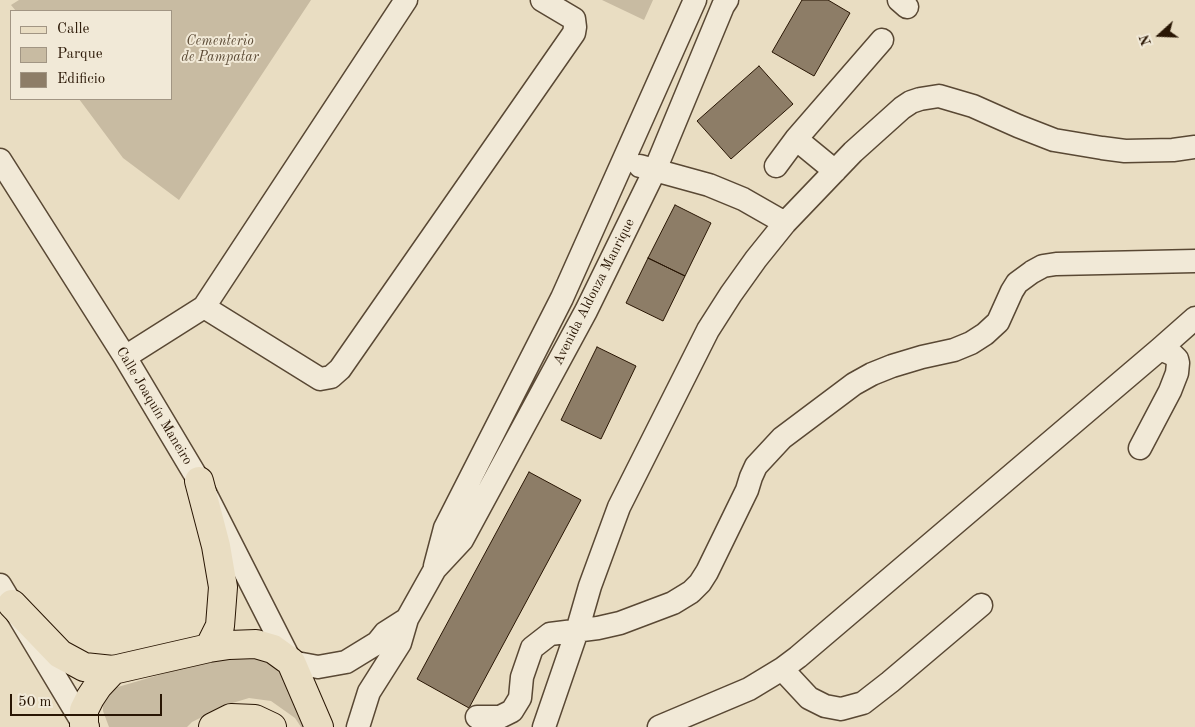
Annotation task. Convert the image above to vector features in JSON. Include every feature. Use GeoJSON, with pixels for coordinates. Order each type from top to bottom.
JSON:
{"type":"FeatureCollection","features":[{"type":"Feature","properties":{"kind":"main road"},"geometry":{"type":"LineString","coordinates":[[199,481],[216,546],[223,587],[220,626],[210,648]]}},
{"type":"Feature","properties":{"kind":"main road"},"geometry":{"type":"LineString","coordinates":[[6,595],[60,654],[84,667],[112,670],[229,645],[256,644],[273,649],[291,662],[319,727]]}},
{"type":"Feature","properties":{"kind":"main road"},"geometry":{"type":"LineString","coordinates":[[84,726],[84,710],[90,698],[112,670]]}},
{"type":"Feature","properties":{"kind":"main road"},"geometry":{"type":"LineString","coordinates":[[213,727],[231,718],[255,719],[272,727]]}},
{"type":"Feature","properties":{"kind":"street"},"geometry":{"type":"LineString","coordinates":[[125,357],[204,307],[406,0]]}},
{"type":"Feature","properties":{"kind":"street"},"geometry":{"type":"LineString","coordinates":[[204,307],[320,379],[331,377],[340,369],[574,33],[574,19],[542,0]]}},
{"type":"Feature","properties":{"kind":"street","name":"Avenida Aldonza Manrique"},"geometry":{"type":"LineString","coordinates":[[435,569],[445,528],[562,298],[695,0]]}},
{"type":"Feature","properties":{"kind":"street","name":"Avenida Aldonza Manrique"},"geometry":{"type":"LineString","coordinates":[[358,727],[370,692],[400,643],[407,619],[435,569],[462,540],[586,312],[655,170],[727,0]]}},
{"type":"Feature","properties":{"kind":"street"},"geometry":{"type":"LineString","coordinates":[[776,166],[796,139],[882,40]]}},
{"type":"Feature","properties":{"kind":"street"},"geometry":{"type":"LineString","coordinates":[[544,727],[577,631],[590,586],[619,507],[708,330],[756,259],[785,223],[853,152],[902,108],[911,102],[938,96],[973,106],[1054,140],[1125,151],[1195,147]]}},
{"type":"Feature","properties":{"kind":"street"},"geometry":{"type":"LineString","coordinates":[[796,139],[835,171]]}},
{"type":"Feature","properties":{"kind":"street","name":"Calle Joaquín Maneiro"},"geometry":{"type":"LineString","coordinates":[[0,160],[6,184],[125,357],[199,481],[291,662]]}},
{"type":"Feature","properties":{"kind":"street"},"geometry":{"type":"LineString","coordinates":[[622,162],[709,185],[744,199],[785,223]]}},
{"type":"Feature","properties":{"kind":"street"},"geometry":{"type":"LineString","coordinates":[[477,717],[500,717],[512,711],[520,698],[522,677],[532,648],[550,634],[620,623],[673,603],[691,592],[707,572],[747,490],[756,466],[782,438],[854,384],[892,366],[954,350],[971,343],[998,322],[1017,283],[1043,266],[1056,264],[1195,261]]}},
{"type":"Feature","properties":{"kind":"street"},"geometry":{"type":"LineString","coordinates":[[659,727],[749,689],[782,669],[1195,318]]}},
{"type":"Feature","properties":{"kind":"street"},"geometry":{"type":"LineString","coordinates":[[1140,448],[1170,391],[1177,373],[1177,359],[1172,354],[1160,349]]}},
{"type":"Feature","properties":{"kind":"street"},"geometry":{"type":"LineString","coordinates":[[6,595],[84,726]]}},
{"type":"Feature","properties":{"kind":"street"},"geometry":{"type":"LineString","coordinates":[[782,669],[809,698],[826,706],[841,708],[863,703],[981,605]]}},
{"type":"Feature","properties":{"kind":"street","name":"Avenida Aldonza Manrique"},"geometry":{"type":"LineString","coordinates":[[291,662],[318,666],[346,662],[377,643],[385,633],[407,619]]}},
{"type":"Feature","properties":{"kind":"green space","name":"Cementerio de Pampatar"},"geometry":{"type":"Polygon","coordinates":[[[19,0],[311,0],[179,200],[123,158],[80,100],[172,100],[172,10],[15,10],[11,5],[19,0]]]}},
{"type":"Feature","properties":{"kind":"green space"},"geometry":{"type":"Polygon","coordinates":[[[602,0],[653,0],[644,20],[602,0]]]}},
{"type":"Feature","properties":{"kind":"green space"},"geometry":{"type":"Polygon","coordinates":[[[241,651],[277,665],[286,678],[309,727],[301,727],[295,718],[271,701],[249,698],[226,705],[192,722],[187,727],[109,727],[103,711],[103,699],[111,689],[241,651]]]}},
{"type":"Feature","properties":{"kind":"building"},"geometry":{"type":"Polygon","coordinates":[[[802,0],[828,0],[850,13],[814,76],[772,52],[802,0]]]}},
{"type":"Feature","properties":{"kind":"building"},"geometry":{"type":"Polygon","coordinates":[[[759,66],[793,104],[731,159],[697,121],[759,66]]]}},
{"type":"Feature","properties":{"kind":"building"},"geometry":{"type":"Polygon","coordinates":[[[675,205],[711,223],[685,276],[648,258],[675,205]]]}},
{"type":"Feature","properties":{"kind":"building"},"geometry":{"type":"Polygon","coordinates":[[[648,258],[685,276],[663,321],[626,303],[648,258]]]}},
{"type":"Feature","properties":{"kind":"building"},"geometry":{"type":"Polygon","coordinates":[[[597,347],[636,366],[601,439],[561,420],[597,347]]]}},
{"type":"Feature","properties":{"kind":"building"},"geometry":{"type":"Polygon","coordinates":[[[529,472],[581,500],[469,708],[417,679],[529,472]]]}}]}
